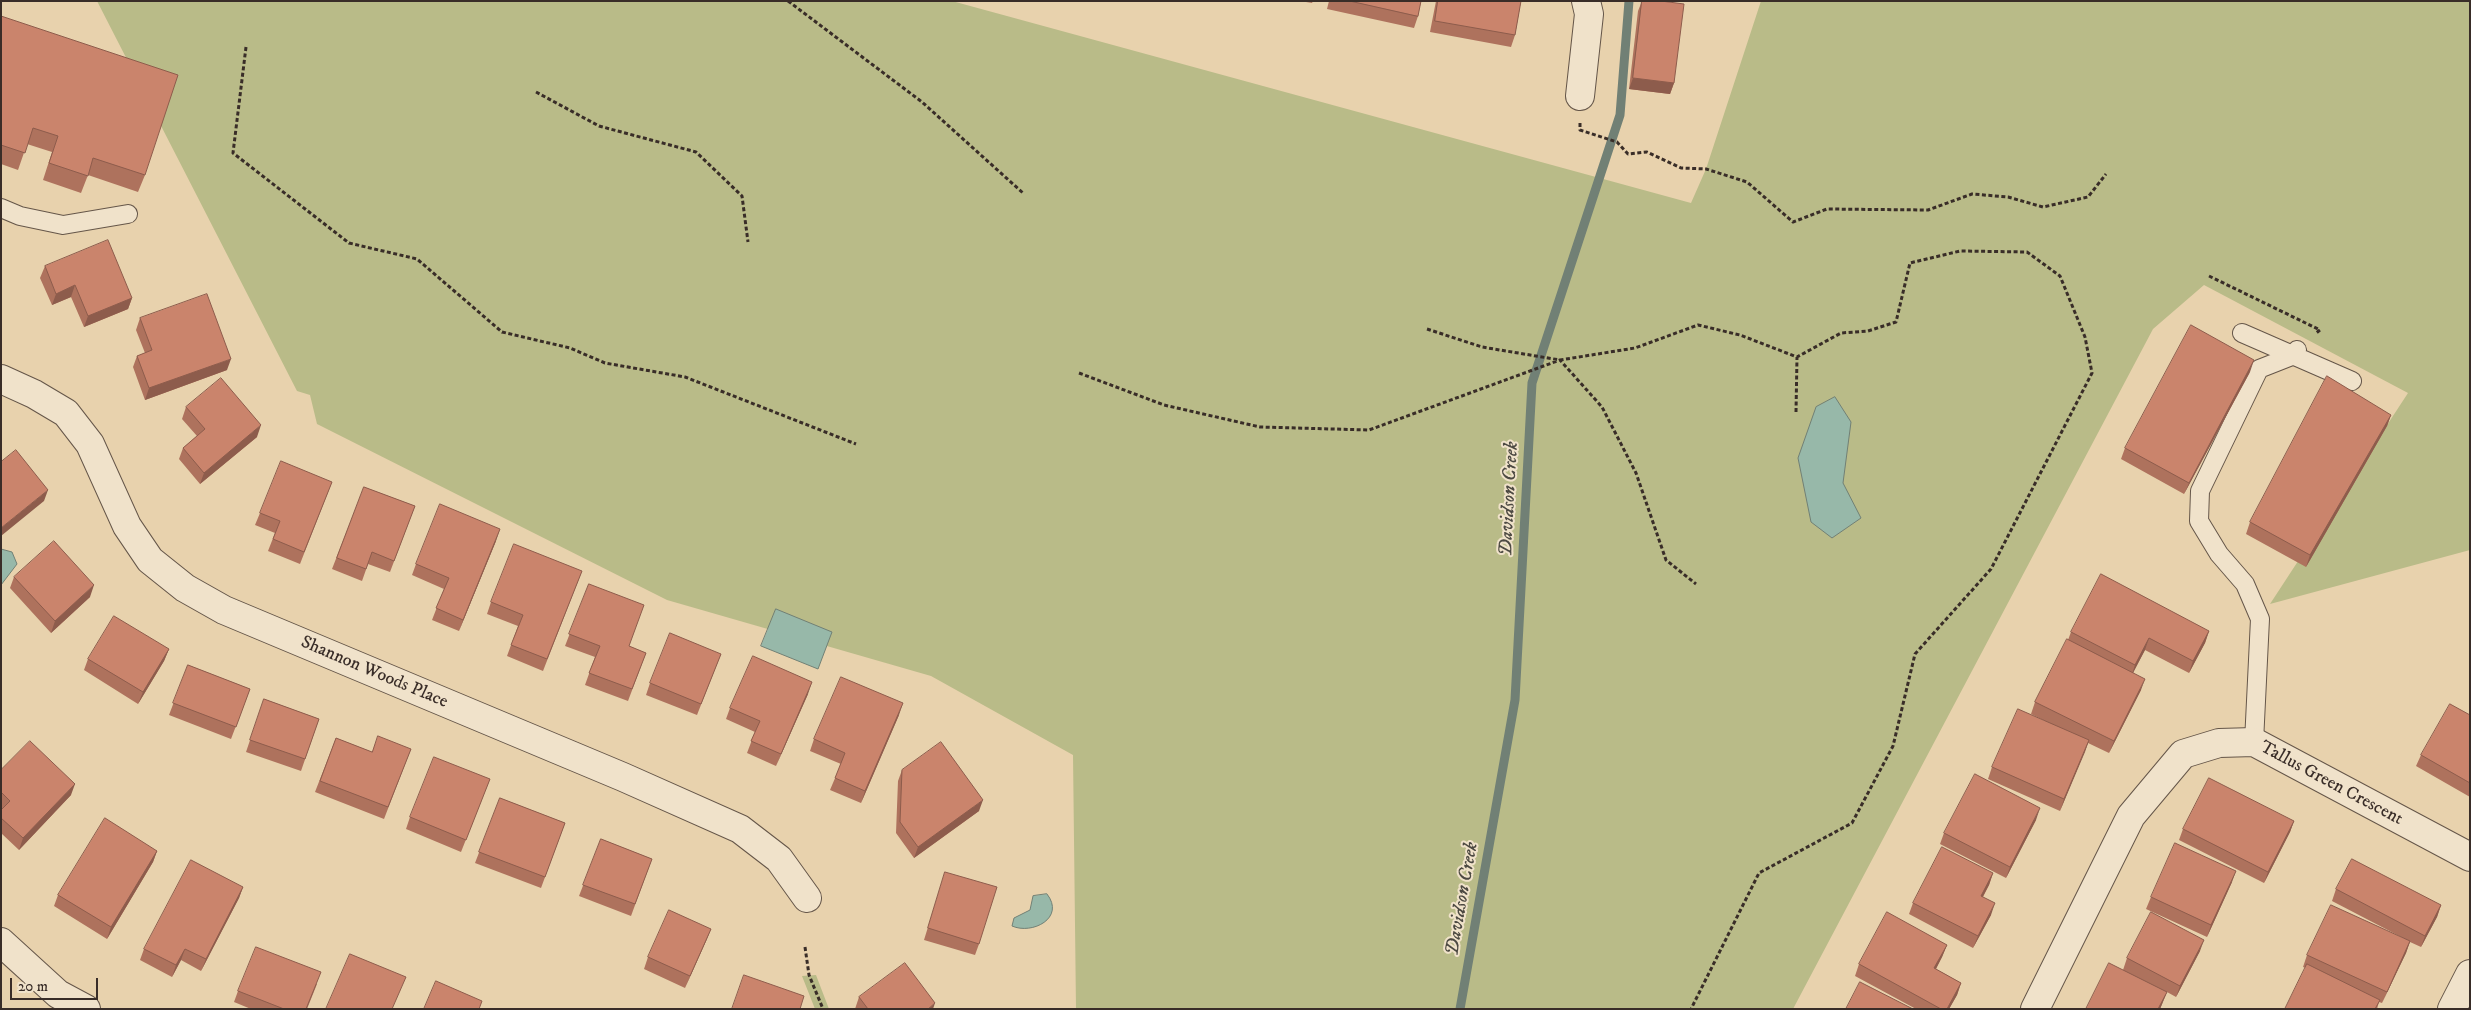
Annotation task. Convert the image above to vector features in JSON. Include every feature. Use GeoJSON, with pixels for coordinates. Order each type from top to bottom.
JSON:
{"type":"FeatureCollection","features":[{"type":"Feature","properties":{"kind":"street"},"geometry":{"type":"LineString","coordinates":[[1580,96],[1589,14],[1586,1]]}},
{"type":"Feature","properties":{"kind":"street","name":"Shannon Woods Place"},"geometry":{"type":"LineString","coordinates":[[1,378],[34,394],[66,413],[90,444],[127,526],[150,560],[186,588],[224,610],[623,777],[740,829],[779,859],[807,898]]}},
{"type":"Feature","properties":{"kind":"street","name":"Tallus Green Crescent"},"geometry":{"type":"LineString","coordinates":[[2035,1009],[2131,816],[2182,754],[2219,743],[2254,742],[2470,857]]}},
{"type":"Feature","properties":{"kind":"street"},"geometry":{"type":"LineString","coordinates":[[1,942],[58,994],[86,1009]]}},
{"type":"Feature","properties":{"kind":"street"},"geometry":{"type":"LineString","coordinates":[[2452,1009],[2470,974]]}},
{"type":"Feature","properties":{"kind":"lane"},"geometry":{"type":"LineString","coordinates":[[1,208],[20,216],[63,225],[128,214]]}},
{"type":"Feature","properties":{"kind":"lane"},"geometry":{"type":"LineString","coordinates":[[2242,333],[2295,353],[2352,381]]}},
{"type":"Feature","properties":{"kind":"lane"},"geometry":{"type":"LineString","coordinates":[[2254,742],[2260,619],[2245,584],[2219,554],[2199,521],[2200,491],[2259,369],[2295,353]]}},
{"type":"Feature","properties":{"kind":"path"},"geometry":{"type":"LineString","coordinates":[[788,1],[922,102],[1023,193]]}},
{"type":"Feature","properties":{"kind":"path"},"geometry":{"type":"LineString","coordinates":[[246,47],[234,153],[349,243],[417,259],[502,332],[570,348],[605,363],[685,377],[856,444]]}},
{"type":"Feature","properties":{"kind":"path"},"geometry":{"type":"LineString","coordinates":[[536,92],[599,126],[696,152],[742,196],[748,242]]}},
{"type":"Feature","properties":{"kind":"path"},"geometry":{"type":"LineString","coordinates":[[1580,96],[1580,130],[1617,142],[1628,154],[1647,152],[1681,168],[1706,169],[1747,182],[1793,222],[1826,209],[1928,210],[1972,194],[2008,197],[2043,207],[2088,196],[2106,174]]}},
{"type":"Feature","properties":{"kind":"path"},"geometry":{"type":"LineString","coordinates":[[1079,373],[1164,405],[1260,427],[1369,430],[1560,360],[1635,348],[1698,325],[1740,335],[1796,357],[1841,333],[1868,331],[1896,322],[1910,263],[1960,251],[2027,252],[2060,276],[2085,337],[2092,374],[1991,569],[1916,654],[1893,746],[1852,823],[1759,873],[1691,1009]]}},
{"type":"Feature","properties":{"kind":"path"},"geometry":{"type":"LineString","coordinates":[[2209,276],[2320,330],[2295,353]]}},
{"type":"Feature","properties":{"kind":"path"},"geometry":{"type":"LineString","coordinates":[[1427,330],[1482,347],[1560,360],[1602,407],[1636,473],[1666,560],[1696,584]]}},
{"type":"Feature","properties":{"kind":"path"},"geometry":{"type":"LineString","coordinates":[[1796,357],[1796,412]]}},
{"type":"Feature","properties":{"kind":"path"},"geometry":{"type":"LineString","coordinates":[[805,946],[809,975],[823,1009]]}},
{"type":"Feature","properties":{"kind":"green space"},"geometry":{"type":"Polygon","coordinates":[[[97,1],[952,1],[1691,203],[1706,169],[1761,1],[2470,1],[2470,550],[2270,604],[2408,393],[2204,285],[2153,329],[1793,1009],[1076,1009],[1073,755],[931,676],[667,600],[317,424],[310,395],[297,391],[97,1]]]}},
{"type":"Feature","properties":{"kind":"green space"},"geometry":{"type":"Polygon","coordinates":[[[816,975],[829,1009],[815,1009],[802,976],[816,975]]]}},
{"type":"Feature","properties":{"kind":"shaded area"},"geometry":{"type":"Polygon","coordinates":[[[1835,397],[1851,422],[1843,483],[1861,518],[1832,538],[1811,522],[1798,458],[1816,407],[1835,397]]]}},
{"type":"Feature","properties":{"kind":"shaded area"},"geometry":{"type":"Polygon","coordinates":[[[1,549],[12,552],[17,564],[1,585],[1,549]]]}},
{"type":"Feature","properties":{"kind":"shaded area"},"geometry":{"type":"Polygon","coordinates":[[[776,609],[832,632],[818,669],[761,646],[776,609]]]}},
{"type":"Feature","properties":{"kind":"shaded area"},"geometry":{"type":"Polygon","coordinates":[[[1047,894],[1052,903],[1050,917],[1037,926],[1029,928],[1012,926],[1014,918],[1030,910],[1033,896],[1047,894]]]}},
{"type":"Feature","properties":{"kind":"building"},"geometry":{"type":"Polygon","coordinates":[[[1350,1],[1421,1],[1418,16],[1350,1]]]}},
{"type":"Feature","properties":{"kind":"building"},"geometry":{"type":"Polygon","coordinates":[[[1438,1],[1521,1],[1515,35],[1435,21],[1438,1]]]}},
{"type":"Feature","properties":{"kind":"building"},"geometry":{"type":"Polygon","coordinates":[[[1642,1],[1684,4],[1674,83],[1633,78],[1642,1]]]}},
{"type":"Feature","properties":{"kind":"building"},"geometry":{"type":"Polygon","coordinates":[[[1,16],[178,75],[145,175],[93,158],[88,176],[49,163],[58,136],[33,128],[25,153],[1,145],[1,16]]]}},
{"type":"Feature","properties":{"kind":"building"},"geometry":{"type":"Polygon","coordinates":[[[108,240],[132,298],[88,316],[75,285],[56,294],[45,266],[108,240]]]}},
{"type":"Feature","properties":{"kind":"building"},"geometry":{"type":"Polygon","coordinates":[[[207,294],[231,359],[149,388],[137,356],[152,350],[140,318],[207,294]]]}},
{"type":"Feature","properties":{"kind":"building"},"geometry":{"type":"Polygon","coordinates":[[[2191,325],[2254,360],[2189,483],[2125,448],[2191,325]]]}},
{"type":"Feature","properties":{"kind":"building"},"geometry":{"type":"Polygon","coordinates":[[[2327,376],[2391,415],[2310,555],[2250,522],[2327,376]]]}},
{"type":"Feature","properties":{"kind":"building"},"geometry":{"type":"Polygon","coordinates":[[[221,378],[261,425],[204,473],[183,448],[205,429],[186,407],[221,378]]]}},
{"type":"Feature","properties":{"kind":"building"},"geometry":{"type":"Polygon","coordinates":[[[16,450],[48,490],[1,528],[1,462],[16,450]]]}},
{"type":"Feature","properties":{"kind":"building"},"geometry":{"type":"Polygon","coordinates":[[[281,461],[332,482],[304,552],[273,539],[280,521],[260,513],[281,461]]]}},
{"type":"Feature","properties":{"kind":"building"},"geometry":{"type":"Polygon","coordinates":[[[364,487],[415,506],[394,561],[372,552],[366,569],[337,558],[364,487]]]}},
{"type":"Feature","properties":{"kind":"building"},"geometry":{"type":"Polygon","coordinates":[[[440,504],[500,529],[463,620],[436,608],[449,578],[416,564],[440,504]]]}},
{"type":"Feature","properties":{"kind":"building"},"geometry":{"type":"Polygon","coordinates":[[[54,541],[94,585],[55,621],[14,577],[54,541]]]}},
{"type":"Feature","properties":{"kind":"building"},"geometry":{"type":"Polygon","coordinates":[[[514,544],[582,571],[547,659],[511,645],[523,615],[491,602],[514,544]]]}},
{"type":"Feature","properties":{"kind":"building"},"geometry":{"type":"Polygon","coordinates":[[[2101,574],[2209,631],[2193,661],[2149,638],[2135,665],[2071,632],[2101,574]]]}},
{"type":"Feature","properties":{"kind":"building"},"geometry":{"type":"Polygon","coordinates":[[[589,584],[644,605],[629,646],[646,653],[632,689],[589,673],[600,646],[569,634],[589,584]]]}},
{"type":"Feature","properties":{"kind":"building"},"geometry":{"type":"Polygon","coordinates":[[[114,616],[169,649],[143,692],[88,659],[114,616]]]}},
{"type":"Feature","properties":{"kind":"building"},"geometry":{"type":"Polygon","coordinates":[[[670,633],[721,654],[701,704],[650,683],[670,633]]]}},
{"type":"Feature","properties":{"kind":"building"},"geometry":{"type":"Polygon","coordinates":[[[2067,639],[2145,679],[2114,741],[2035,702],[2067,639]]]}},
{"type":"Feature","properties":{"kind":"building"},"geometry":{"type":"Polygon","coordinates":[[[753,656],[812,682],[781,754],[751,741],[760,721],[730,708],[753,656]]]}},
{"type":"Feature","properties":{"kind":"building"},"geometry":{"type":"Polygon","coordinates":[[[188,665],[250,689],[236,727],[173,703],[188,665]]]}},
{"type":"Feature","properties":{"kind":"building"},"geometry":{"type":"Polygon","coordinates":[[[841,677],[903,703],[865,791],[835,778],[845,753],[814,739],[841,677]]]}},
{"type":"Feature","properties":{"kind":"building"},"geometry":{"type":"Polygon","coordinates":[[[264,699],[319,719],[305,759],[250,740],[264,699]]]}},
{"type":"Feature","properties":{"kind":"building"},"geometry":{"type":"Polygon","coordinates":[[[2450,704],[2470,715],[2470,783],[2421,755],[2450,704]]]}},
{"type":"Feature","properties":{"kind":"building"},"geometry":{"type":"Polygon","coordinates":[[[2018,709],[2089,740],[2064,799],[1992,767],[2018,709]]]}},
{"type":"Feature","properties":{"kind":"building"},"geometry":{"type":"Polygon","coordinates":[[[378,736],[411,749],[388,807],[320,781],[336,738],[372,752],[378,736]]]}},
{"type":"Feature","properties":{"kind":"building"},"geometry":{"type":"Polygon","coordinates":[[[30,741],[75,784],[23,838],[1,818],[1,810],[10,801],[1,792],[1,770],[30,741]]]}},
{"type":"Feature","properties":{"kind":"building"},"geometry":{"type":"Polygon","coordinates":[[[941,742],[983,800],[918,847],[900,822],[902,770],[941,742]]]}},
{"type":"Feature","properties":{"kind":"building"},"geometry":{"type":"Polygon","coordinates":[[[434,757],[490,779],[466,840],[410,817],[434,757]]]}},
{"type":"Feature","properties":{"kind":"building"},"geometry":{"type":"Polygon","coordinates":[[[1975,774],[2040,808],[2010,867],[1944,833],[1975,774]]]}},
{"type":"Feature","properties":{"kind":"building"},"geometry":{"type":"Polygon","coordinates":[[[2209,778],[2294,821],[2268,872],[2183,829],[2209,778]]]}},
{"type":"Feature","properties":{"kind":"building"},"geometry":{"type":"Polygon","coordinates":[[[500,798],[565,823],[545,877],[479,852],[500,798]]]}},
{"type":"Feature","properties":{"kind":"building"},"geometry":{"type":"Polygon","coordinates":[[[105,818],[157,851],[111,927],[58,895],[105,818]]]}},
{"type":"Feature","properties":{"kind":"building"},"geometry":{"type":"Polygon","coordinates":[[[601,839],[652,859],[635,904],[583,885],[601,839]]]}},
{"type":"Feature","properties":{"kind":"building"},"geometry":{"type":"Polygon","coordinates":[[[2175,843],[2236,871],[2211,925],[2151,897],[2175,843]]]}},
{"type":"Feature","properties":{"kind":"building"},"geometry":{"type":"Polygon","coordinates":[[[1942,847],[1993,873],[1981,896],[1995,903],[1978,936],[1913,903],[1942,847]]]}},
{"type":"Feature","properties":{"kind":"building"},"geometry":{"type":"Polygon","coordinates":[[[2352,859],[2441,905],[2425,936],[2336,889],[2352,859]]]}},
{"type":"Feature","properties":{"kind":"building"},"geometry":{"type":"Polygon","coordinates":[[[191,860],[243,887],[206,959],[185,949],[176,965],[144,949],[191,860]]]}},
{"type":"Feature","properties":{"kind":"building"},"geometry":{"type":"Polygon","coordinates":[[[945,872],[997,887],[979,944],[928,928],[945,872]]]}},
{"type":"Feature","properties":{"kind":"building"},"geometry":{"type":"Polygon","coordinates":[[[2331,905],[2410,941],[2387,992],[2307,955],[2331,905]]]}},
{"type":"Feature","properties":{"kind":"building"},"geometry":{"type":"Polygon","coordinates":[[[669,910],[711,929],[690,976],[648,957],[669,910]]]}},
{"type":"Feature","properties":{"kind":"building"},"geometry":{"type":"Polygon","coordinates":[[[1887,912],[1947,945],[1934,968],[1961,983],[1947,1009],[1941,1009],[1859,964],[1887,912]]]}},
{"type":"Feature","properties":{"kind":"building"},"geometry":{"type":"Polygon","coordinates":[[[2151,912],[2204,940],[2180,986],[2127,958],[2151,912]]]}},
{"type":"Feature","properties":{"kind":"building"},"geometry":{"type":"Polygon","coordinates":[[[256,947],[321,972],[306,1009],[284,1009],[238,991],[256,947]]]}},
{"type":"Feature","properties":{"kind":"building"},"geometry":{"type":"Polygon","coordinates":[[[350,954],[406,977],[392,1009],[326,1009],[350,954]]]}},
{"type":"Feature","properties":{"kind":"building"},"geometry":{"type":"Polygon","coordinates":[[[905,963],[935,1003],[928,1009],[868,1009],[859,997],[905,963]]]}},
{"type":"Feature","properties":{"kind":"building"},"geometry":{"type":"Polygon","coordinates":[[[2109,963],[2167,992],[2158,1009],[2086,1009],[2109,963]]]}},
{"type":"Feature","properties":{"kind":"building"},"geometry":{"type":"Polygon","coordinates":[[[2307,964],[2380,1000],[2375,1009],[2285,1009],[2307,964]]]}},
{"type":"Feature","properties":{"kind":"building"},"geometry":{"type":"Polygon","coordinates":[[[744,975],[804,996],[800,1009],[732,1009],[744,975]]]}},
{"type":"Feature","properties":{"kind":"building"},"geometry":{"type":"Polygon","coordinates":[[[436,981],[482,1001],[479,1009],[424,1009],[436,981]]]}},
{"type":"Feature","properties":{"kind":"building"},"geometry":{"type":"Polygon","coordinates":[[[1860,982],[1913,1009],[1846,1009],[1860,982]]]}},
{"type":"Feature","properties":{"kind":"waterway","name":"Davidson Creek"},"geometry":{"type":"LineString","coordinates":[[1460,1009],[1515,700],[1532,383],[1620,115],[1629,1]]}}]}
